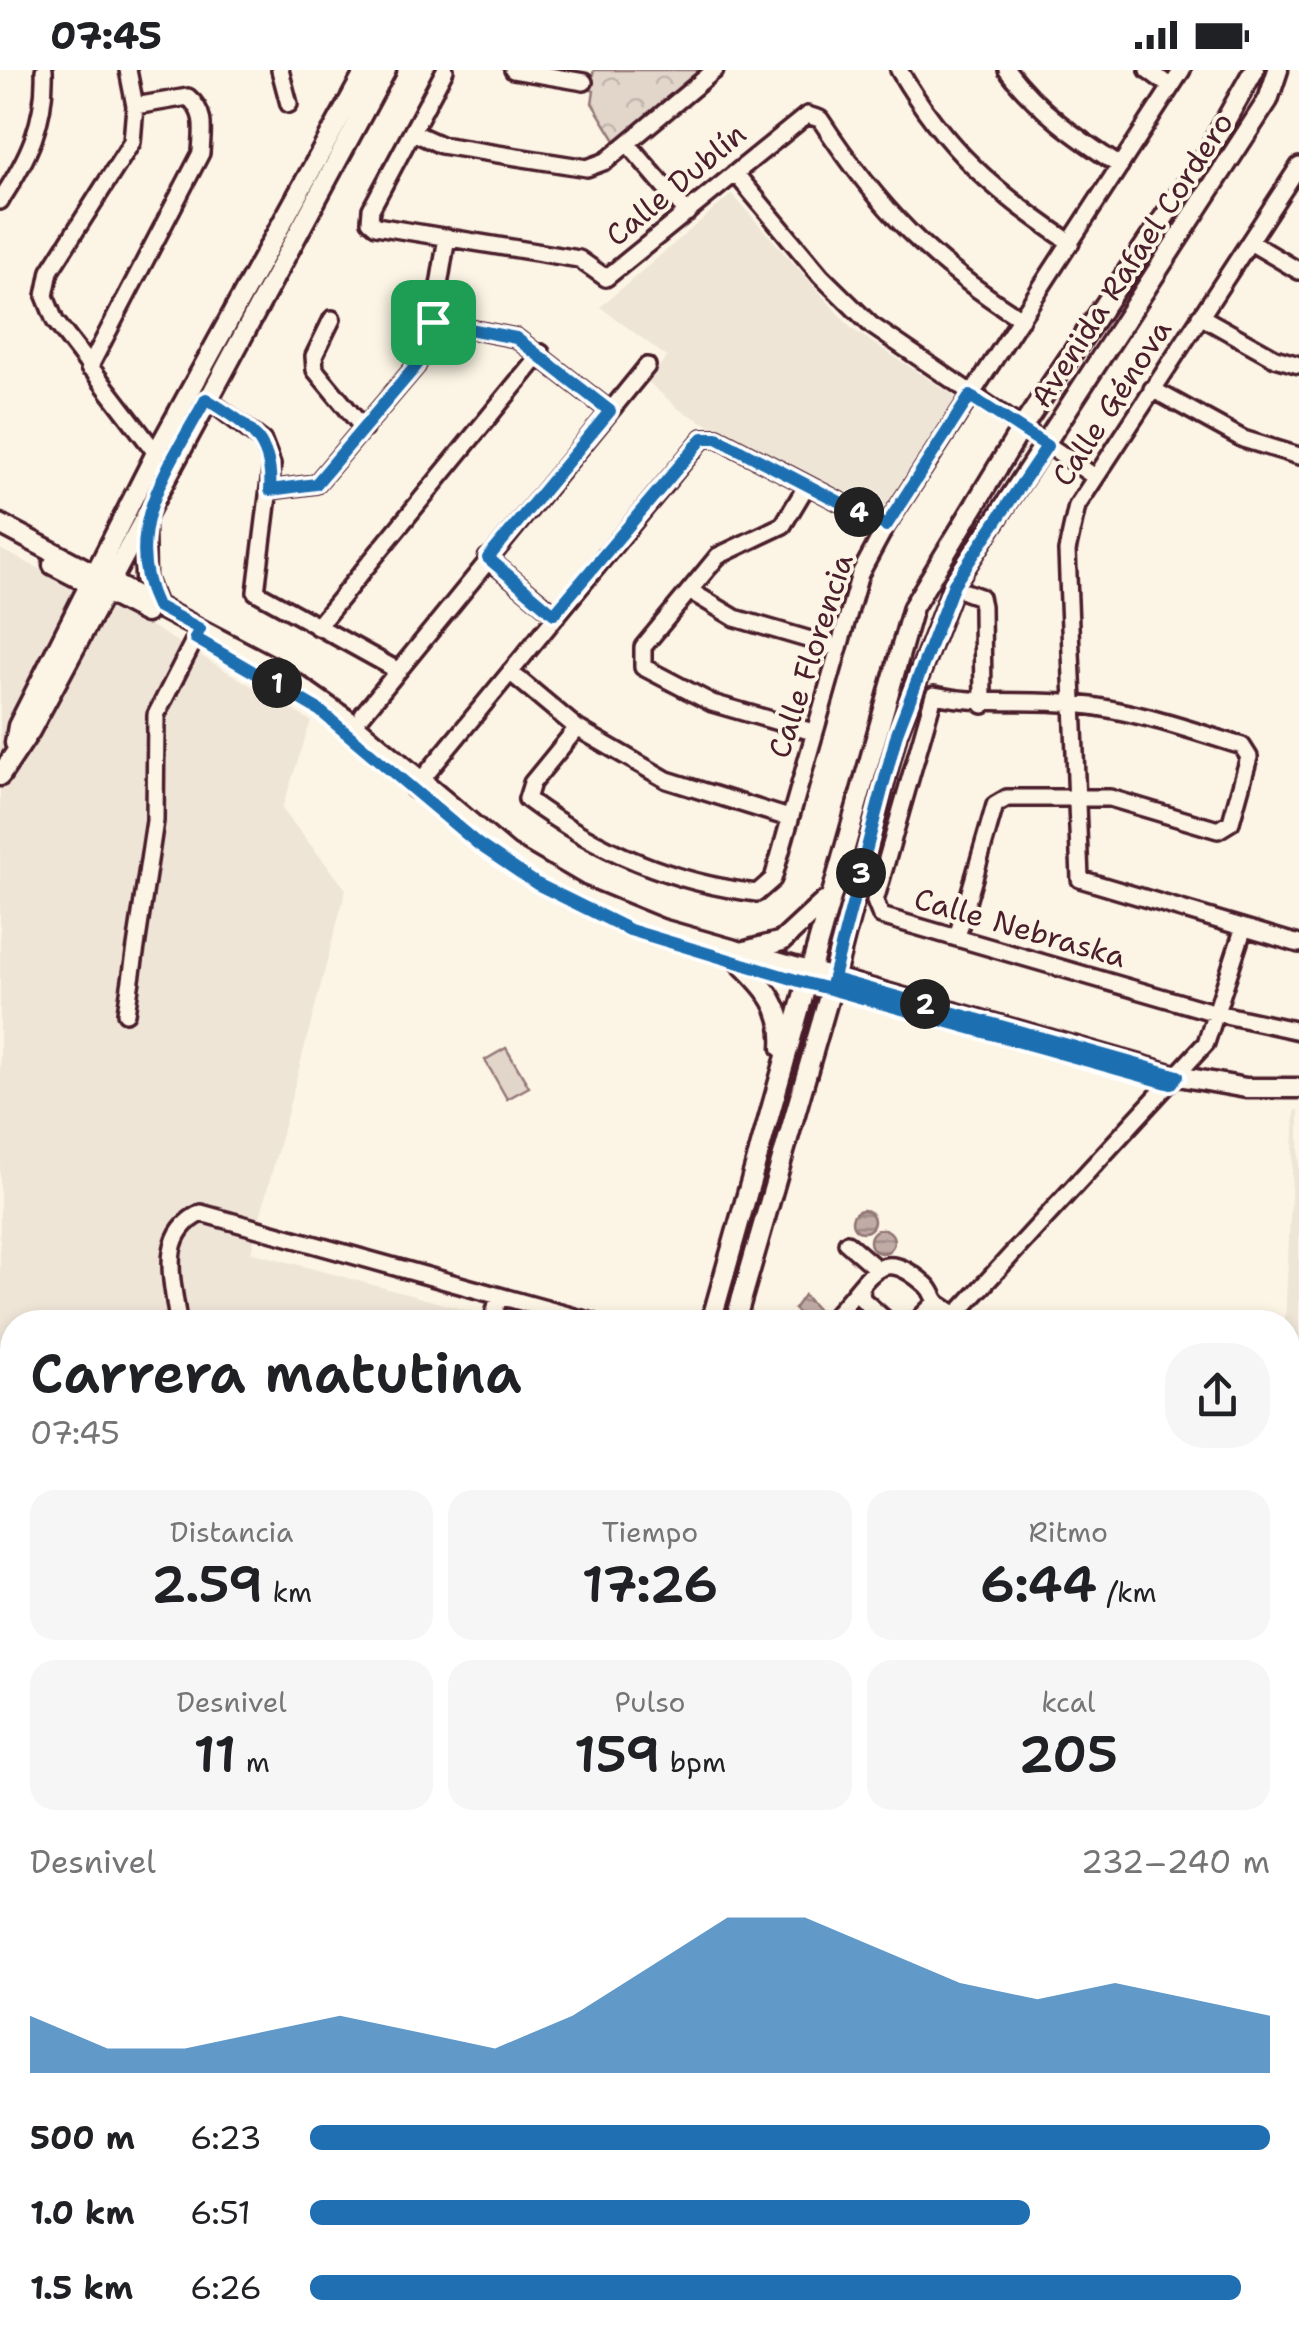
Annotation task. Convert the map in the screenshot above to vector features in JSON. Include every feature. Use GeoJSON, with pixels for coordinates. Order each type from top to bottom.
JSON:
{"type":"FeatureCollection","features":[{"type":"Feature","properties":{"kind":"main road"},"geometry":{"type":"LineString","coordinates":[[100,584],[115,536],[156,453],[366,70]]}},
{"type":"Feature","properties":{"kind":"main road"},"geometry":{"type":"LineString","coordinates":[[0,776],[14,748],[18,726],[100,584],[145,517],[386,70]]}},
{"type":"Feature","properties":{"kind":"main road","name":"Avenida Rafael Cordero"},"geometry":{"type":"LineString","coordinates":[[714,1310],[913,607],[1021,429],[1206,155],[1254,70]]}},
{"type":"Feature","properties":{"kind":"main road","name":"Avenida Rafael Cordero"},"geometry":{"type":"LineString","coordinates":[[738,1310],[832,984],[897,733],[954,584],[1268,100],[1278,70]]}},
{"type":"Feature","properties":{"kind":"main road"},"geometry":{"type":"LineString","coordinates":[[145,517],[145,578],[157,606]]}},
{"type":"Feature","properties":{"kind":"main road"},"geometry":{"type":"LineString","coordinates":[[0,524],[100,584],[157,606],[198,634]]}},
{"type":"Feature","properties":{"kind":"main road"},"geometry":{"type":"LineString","coordinates":[[0,537],[67,566],[90,560],[115,536]]}},
{"type":"Feature","properties":{"kind":"main road"},"geometry":{"type":"LineString","coordinates":[[67,566],[77,626]]}},
{"type":"Feature","properties":{"kind":"main road"},"geometry":{"type":"LineString","coordinates":[[100,584],[130,606],[198,634],[309,690],[418,785],[508,854],[560,886],[635,920],[740,958],[1238,1098],[1299,1100]]}},
{"type":"Feature","properties":{"kind":"main road"},"geometry":{"type":"LineString","coordinates":[[77,626],[108,608],[130,606]]}},
{"type":"Feature","properties":{"kind":"main road"},"geometry":{"type":"LineString","coordinates":[[740,958],[782,941],[815,915],[831,894]]}},
{"type":"Feature","properties":{"kind":"main road"},"geometry":{"type":"LineString","coordinates":[[740,958],[779,1010],[783,1032],[778,1087]]}},
{"type":"Feature","properties":{"kind":"main road"},"geometry":{"type":"LineString","coordinates":[[1175,1080],[1246,1088],[1299,1088]]}},
{"type":"Feature","properties":{"kind":"street"},"geometry":{"type":"LineString","coordinates":[[0,201],[25,163],[39,130],[44,70]]}},
{"type":"Feature","properties":{"kind":"street"},"geometry":{"type":"LineString","coordinates":[[128,70],[135,106],[132,142],[50,271],[45,296],[54,321],[156,453]]}},
{"type":"Feature","properties":{"kind":"street"},"geometry":{"type":"LineString","coordinates":[[280,70],[289,104]]}},
{"type":"Feature","properties":{"kind":"street"},"geometry":{"type":"LineString","coordinates":[[445,70],[412,132],[442,145],[587,168],[606,161],[715,70]]}},
{"type":"Feature","properties":{"kind":"street"},"geometry":{"type":"LineString","coordinates":[[514,70],[546,72],[584,82]]}},
{"type":"Feature","properties":{"kind":"street"},"geometry":{"type":"LineString","coordinates":[[899,70],[924,112],[961,158],[1008,201],[1070,242]]}},
{"type":"Feature","properties":{"kind":"street"},"geometry":{"type":"LineString","coordinates":[[1007,70],[1026,96],[1068,132],[1120,166]]}},
{"type":"Feature","properties":{"kind":"street"},"geometry":{"type":"LineString","coordinates":[[1148,70],[1171,87]]}},
{"type":"Feature","properties":{"kind":"street","name":"Calle Florencia"},"geometry":{"type":"LineString","coordinates":[[577,728],[532,783],[528,798],[564,826],[636,863],[733,890],[758,893],[773,879],[860,574],[886,526],[1182,70]]}},
{"type":"Feature","properties":{"kind":"street"},"geometry":{"type":"LineString","coordinates":[[89,368],[201,153],[202,119],[199,107],[188,98],[135,106]]}},
{"type":"Feature","properties":{"kind":"street","name":"Calle Dublín"},"geometry":{"type":"LineString","coordinates":[[412,132],[378,196],[370,222],[580,259],[606,278],[806,115],[820,118],[858,176],[910,238],[960,280],[1020,319]]}},
{"type":"Feature","properties":{"kind":"street"},"geometry":{"type":"LineString","coordinates":[[628,144],[688,213]]}},
{"type":"Feature","properties":{"kind":"street","name":"Calle Génova"},"geometry":{"type":"LineString","coordinates":[[1243,930],[1080,879],[1067,551],[1077,506],[1299,168]]}},
{"type":"Feature","properties":{"kind":"street"},"geometry":{"type":"LineString","coordinates":[[735,173],[822,276],[870,325],[1095,477]]}},
{"type":"Feature","properties":{"kind":"street"},"geometry":{"type":"LineString","coordinates":[[270,490],[316,484],[416,366],[433,322],[447,236]]}},
{"type":"Feature","properties":{"kind":"street"},"geometry":{"type":"LineString","coordinates":[[1250,242],[1299,271]]}},
{"type":"Feature","properties":{"kind":"street"},"geometry":{"type":"LineString","coordinates":[[1200,316],[1275,358],[1299,366]]}},
{"type":"Feature","properties":{"kind":"street"},"geometry":{"type":"LineString","coordinates":[[332,319],[314,356],[315,370],[364,429]]}},
{"type":"Feature","properties":{"kind":"street"},"geometry":{"type":"LineString","coordinates":[[433,322],[516,338],[610,411]]}},
{"type":"Feature","properties":{"kind":"street"},"geometry":{"type":"LineString","coordinates":[[317,628],[540,353]]}},
{"type":"Feature","properties":{"kind":"street"},"geometry":{"type":"LineString","coordinates":[[363,714],[647,366]]}},
{"type":"Feature","properties":{"kind":"street"},"geometry":{"type":"LineString","coordinates":[[1152,389],[1243,439],[1299,456]]}},
{"type":"Feature","properties":{"kind":"street"},"geometry":{"type":"LineString","coordinates":[[206,399],[264,441],[272,464],[256,592],[397,670]]}},
{"type":"Feature","properties":{"kind":"street"},"geometry":{"type":"LineString","coordinates":[[418,785],[554,614],[703,438],[717,438],[886,526]]}},
{"type":"Feature","properties":{"kind":"street"},"geometry":{"type":"LineString","coordinates":[[807,485],[783,525],[718,556],[643,647],[643,668],[712,703],[813,732]]}},
{"type":"Feature","properties":{"kind":"street"},"geometry":{"type":"LineString","coordinates":[[488,558],[554,614]]}},
{"type":"Feature","properties":{"kind":"street"},"geometry":{"type":"LineString","coordinates":[[690,591],[736,618],[838,648]]}},
{"type":"Feature","properties":{"kind":"street"},"geometry":{"type":"LineString","coordinates":[[957,938],[995,804],[1007,798],[1110,798],[1218,830],[1231,822],[1249,756],[1242,746],[1134,713],[1072,704],[983,705],[982,606],[980,597],[966,592]]}},
{"type":"Feature","properties":{"kind":"street"},"geometry":{"type":"LineString","coordinates":[[126,1013],[154,820],[156,715],[198,634]]}},
{"type":"Feature","properties":{"kind":"street"},"geometry":{"type":"LineString","coordinates":[[510,672],[577,728],[667,780],[789,818]]}},
{"type":"Feature","properties":{"kind":"street","name":"Calle Nebraska"},"geometry":{"type":"LineString","coordinates":[[983,705],[934,695],[875,900],[881,916],[1216,1013],[1299,1031]]}},
{"type":"Feature","properties":{"kind":"street"},"geometry":{"type":"LineString","coordinates":[[968,1310],[1206,1043],[1243,930],[1299,944]]}},
{"type":"Feature","properties":{"kind":"street"},"geometry":{"type":"LineString","coordinates":[[176,1310],[172,1238],[184,1221],[201,1212],[550,1310]]}},
{"type":"Feature","properties":{"kind":"street"},"geometry":{"type":"LineString","coordinates":[[847,1243],[878,1269]]}},
{"type":"Feature","properties":{"kind":"street"},"geometry":{"type":"LineString","coordinates":[[840,1310],[878,1269],[891,1263],[902,1265],[948,1310]]}},
{"type":"Feature","properties":{"kind":"street"},"geometry":{"type":"LineString","coordinates":[[861,1289],[862,1298],[875,1310]]}},
{"type":"Feature","properties":{"kind":"street"},"geometry":{"type":"LineString","coordinates":[[495,1310],[499,1296]]}},
{"type":"Feature","properties":{"kind":"street"},"geometry":{"type":"LineString","coordinates":[[928,1310],[936,1302]]}},
{"type":"Feature","properties":{"kind":"shaded area"},"geometry":{"type":"Polygon","coordinates":[[[732,194],[852,329],[959,399],[883,517],[680,410],[647,381],[667,357],[600,307],[732,194]]]}},
{"type":"Feature","properties":{"kind":"shaded area"},"geometry":{"type":"Polygon","coordinates":[[[0,549],[134,616],[311,721],[282,809],[346,889],[251,1252],[466,1310],[0,1310],[0,549]]]}},
{"type":"Feature","properties":{"kind":"shaded area"},"geometry":{"type":"Polygon","coordinates":[[[1295,1110],[1299,1110],[1299,1310],[1286,1310],[1295,1110]]]}},
{"type":"Feature","properties":{"kind":"shaded area"},"geometry":{"type":"Polygon","coordinates":[[[859,1210],[867,1210],[874,1221],[867,1232],[859,1232],[852,1225],[852,1217],[859,1210]]]}},
{"type":"Feature","properties":{"kind":"shaded area"},"geometry":{"type":"Polygon","coordinates":[[[882,1229],[894,1241],[882,1253],[870,1241],[882,1229]]]}},
{"type":"Feature","properties":{"kind":"shaded area"},"geometry":{"type":"Polygon","coordinates":[[[804,1295],[818,1310],[795,1310],[804,1295]]]}},
{"type":"Feature","properties":{"kind":"green space"},"geometry":{"type":"Polygon","coordinates":[[[594,70],[703,70],[616,142],[592,103],[594,91],[589,89],[594,70]]]}},
{"type":"Feature","properties":{"kind":"green space"},"geometry":{"type":"Polygon","coordinates":[[[506,1048],[529,1087],[507,1099],[485,1060],[506,1048]]]}},
{"type":"Feature","properties":{"kind":"route"},"geometry":{"type":"LineString","coordinates":[[433,322],[416,366],[316,484],[270,490],[272,464],[264,441],[206,399],[145,517],[145,578],[157,606],[200,629],[195,638],[319,710],[506,865],[600,918],[806,983],[830,989],[834,979],[1178,1076],[1171,1084],[830,989],[897,733],[954,584],[1047,446],[970,396],[886,526],[717,438],[703,438],[554,614],[488,558],[610,411],[516,338],[433,322]]}}]}
